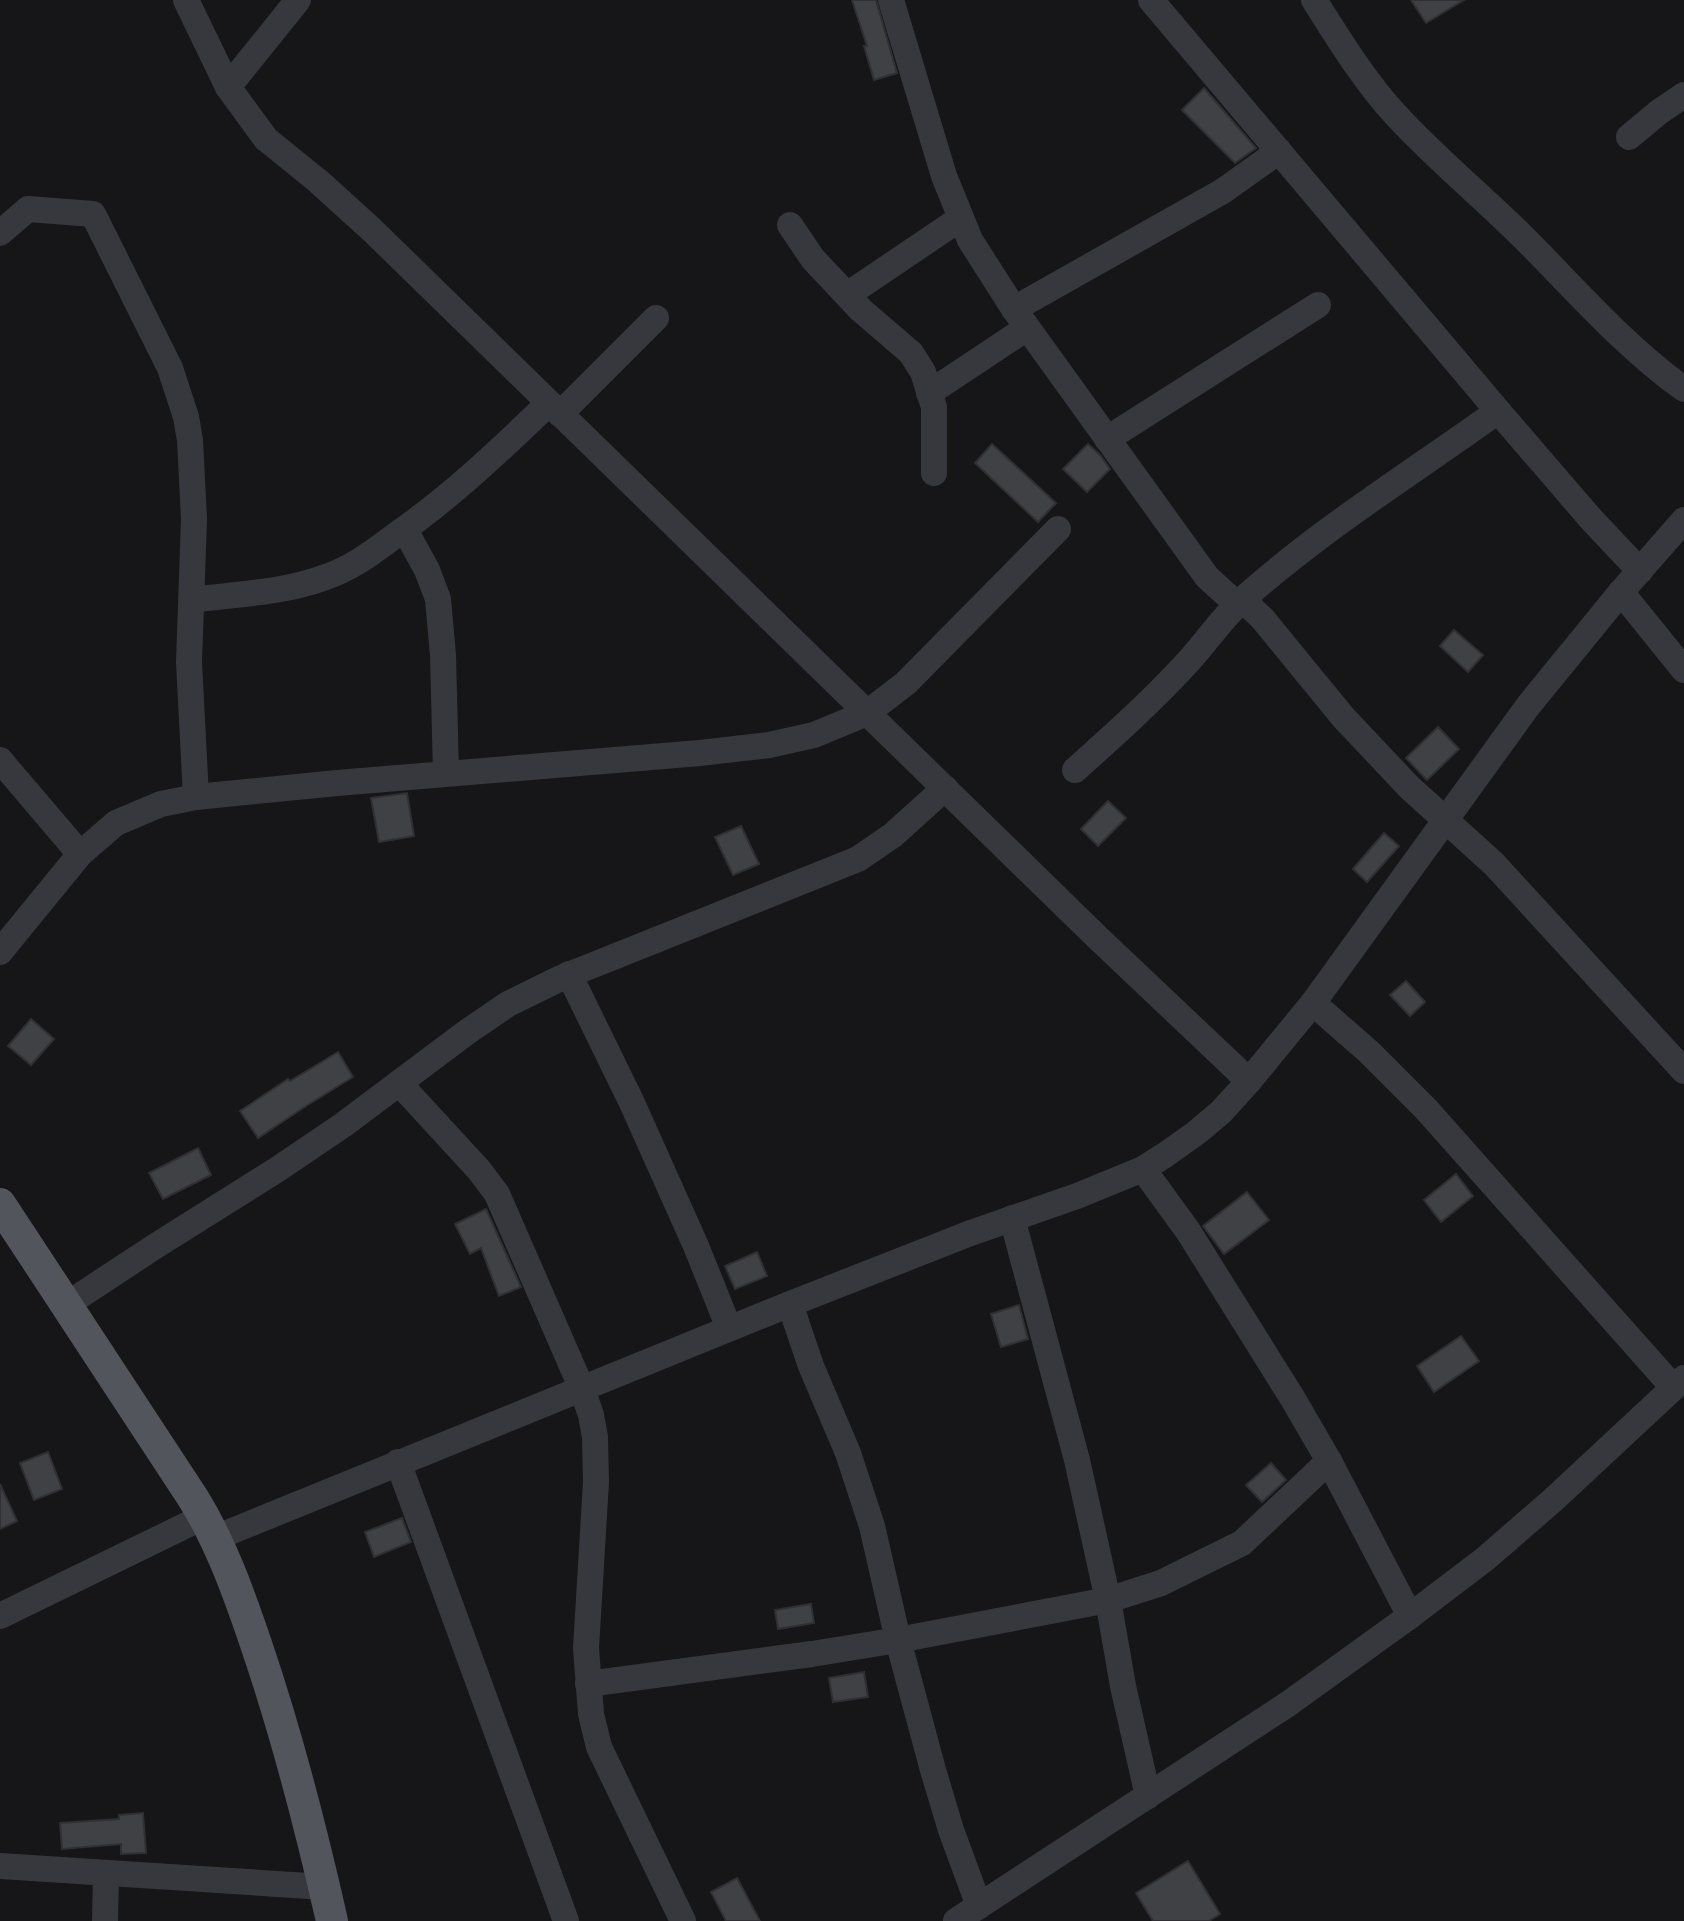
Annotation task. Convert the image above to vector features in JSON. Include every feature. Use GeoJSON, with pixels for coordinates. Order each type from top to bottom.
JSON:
{"type":"FeatureCollection","features":[{"type":"Feature","properties":{"kind":"main road"},"geometry":{"type":"LineString","coordinates":[[0,1204],[210,1527],[245,1613],[265,1673],[295,1773],[332,1921]]}},
{"type":"Feature","properties":{"kind":"street"},"geometry":{"type":"LineString","coordinates":[[186,0],[228,87],[266,139],[372,230],[1098,938],[1249,1081]]}},
{"type":"Feature","properties":{"kind":"street"},"geometry":{"type":"LineString","coordinates":[[228,87],[298,0]]}},
{"type":"Feature","properties":{"kind":"street"},"geometry":{"type":"LineString","coordinates":[[891,0],[944,176],[970,240],[1020,319],[1207,577],[1230,598],[1250,607],[1262,618],[1343,717],[1409,787],[1494,864],[1684,1071]]}},
{"type":"Feature","properties":{"kind":"street"},"geometry":{"type":"LineString","coordinates":[[1151,0],[1498,411],[1591,519],[1640,571]]}},
{"type":"Feature","properties":{"kind":"street"},"geometry":{"type":"LineString","coordinates":[[1314,0],[1369,83],[1395,114],[1608,323],[1665,376],[1684,389]]}},
{"type":"Feature","properties":{"kind":"street"},"geometry":{"type":"LineString","coordinates":[[1629,137],[1684,95]]}},
{"type":"Feature","properties":{"kind":"street"},"geometry":{"type":"LineString","coordinates":[[929,393],[1020,319],[1223,191],[1279,152]]}},
{"type":"Feature","properties":{"kind":"street"},"geometry":{"type":"LineString","coordinates":[[0,233],[28,209],[93,215],[170,368],[186,417],[190,440],[194,519],[189,662],[196,797]]}},
{"type":"Feature","properties":{"kind":"street"},"geometry":{"type":"LineString","coordinates":[[847,295],[961,218]]}},
{"type":"Feature","properties":{"kind":"street"},"geometry":{"type":"LineString","coordinates":[[790,225],[813,259],[861,310],[911,354],[923,372],[934,407],[934,473]]}},
{"type":"Feature","properties":{"kind":"street"},"geometry":{"type":"LineString","coordinates":[[1107,439],[1318,306]]}},
{"type":"Feature","properties":{"kind":"street"},"geometry":{"type":"LineString","coordinates":[[192,600],[287,588],[323,579],[358,563],[431,510],[555,408],[656,318]]}},
{"type":"Feature","properties":{"kind":"street"},"geometry":{"type":"LineString","coordinates":[[1075,770],[1173,679],[1239,603],[1269,577],[1361,505],[1498,411]]}},
{"type":"Feature","properties":{"kind":"street"},"geometry":{"type":"LineString","coordinates":[[0,1616],[210,1527],[398,1462],[790,1304],[1143,1169],[1196,1133],[1249,1081],[1313,1003],[1528,706],[1684,520]]}},
{"type":"Feature","properties":{"kind":"street"},"geometry":{"type":"LineString","coordinates":[[0,952],[80,854],[116,823],[161,804],[196,797],[446,773],[700,753],[769,745],[814,735],[867,713],[906,683],[1058,529]]}},
{"type":"Feature","properties":{"kind":"street"},"geometry":{"type":"LineString","coordinates":[[405,530],[428,570],[438,599],[443,655],[446,773]]}},
{"type":"Feature","properties":{"kind":"street"},"geometry":{"type":"LineString","coordinates":[[1621,592],[1684,670]]}},
{"type":"Feature","properties":{"kind":"street"},"geometry":{"type":"LineString","coordinates":[[0,760],[80,854]]}},
{"type":"Feature","properties":{"kind":"street"},"geometry":{"type":"LineString","coordinates":[[66,1306],[343,1125],[508,1004],[569,974],[858,859],[893,835],[945,788]]}},
{"type":"Feature","properties":{"kind":"street"},"geometry":{"type":"LineString","coordinates":[[569,974],[638,1115],[729,1328]]}},
{"type":"Feature","properties":{"kind":"street"},"geometry":{"type":"LineString","coordinates":[[956,1921],[1288,1704],[1410,1616],[1485,1559],[1534,1517],[1679,1382],[1426,1109],[1369,1052],[1313,1003]]}},
{"type":"Feature","properties":{"kind":"street"},"geometry":{"type":"LineString","coordinates":[[399,1083],[479,1170],[496,1194],[591,1415],[595,1437],[596,1482],[586,1648],[591,1714],[598,1747],[683,1921]]}},
{"type":"Feature","properties":{"kind":"street"},"geometry":{"type":"LineString","coordinates":[[1143,1169],[1188,1231],[1293,1399],[1329,1461],[1410,1616]]}},
{"type":"Feature","properties":{"kind":"street"},"geometry":{"type":"LineString","coordinates":[[1012,1218],[1077,1460],[1148,1796]]}},
{"type":"Feature","properties":{"kind":"street"},"geometry":{"type":"LineString","coordinates":[[790,1304],[811,1366],[848,1453],[868,1514],[898,1640],[947,1818],[979,1906]]}},
{"type":"Feature","properties":{"kind":"street"},"geometry":{"type":"LineString","coordinates":[[588,1684],[812,1654],[1108,1600],[1161,1583],[1242,1543],[1329,1461]]}},
{"type":"Feature","properties":{"kind":"street"},"geometry":{"type":"LineString","coordinates":[[398,1462],[566,1921]]}},
{"type":"Feature","properties":{"kind":"street"},"geometry":{"type":"LineString","coordinates":[[0,1866],[324,1887]]}},
{"type":"Feature","properties":{"kind":"street"},"geometry":{"type":"LineString","coordinates":[[105,1921],[106,1873]]}},
{"type":"Feature","properties":{"kind":"building"},"geometry":{"type":"Polygon","coordinates":[[[852,0],[876,0],[897,73],[874,80],[864,46],[867,46],[852,0]]]}},
{"type":"Feature","properties":{"kind":"building"},"geometry":{"type":"Polygon","coordinates":[[[1411,0],[1464,0],[1426,23],[1411,0]]]}},
{"type":"Feature","properties":{"kind":"building"},"geometry":{"type":"Polygon","coordinates":[[[1204,88],[1256,148],[1235,163],[1182,110],[1204,88]]]}},
{"type":"Feature","properties":{"kind":"building"},"geometry":{"type":"Polygon","coordinates":[[[992,444],[1056,503],[1038,522],[975,463],[992,444]]]}},
{"type":"Feature","properties":{"kind":"building"},"geometry":{"type":"Polygon","coordinates":[[[1088,444],[1110,469],[1087,492],[1063,469],[1088,444]]]}},
{"type":"Feature","properties":{"kind":"building"},"geometry":{"type":"Polygon","coordinates":[[[1454,630],[1483,655],[1468,672],[1440,646],[1454,630]]]}},
{"type":"Feature","properties":{"kind":"building"},"geometry":{"type":"Polygon","coordinates":[[[1438,727],[1459,749],[1427,780],[1406,758],[1438,727]]]}},
{"type":"Feature","properties":{"kind":"building"},"geometry":{"type":"Polygon","coordinates":[[[407,793],[414,836],[379,842],[371,798],[407,793]]]}},
{"type":"Feature","properties":{"kind":"building"},"geometry":{"type":"Polygon","coordinates":[[[1108,801],[1126,818],[1098,846],[1081,829],[1108,801]]]}},
{"type":"Feature","properties":{"kind":"building"},"geometry":{"type":"Polygon","coordinates":[[[741,826],[759,864],[733,875],[715,837],[741,826]]]}},
{"type":"Feature","properties":{"kind":"building"},"geometry":{"type":"Polygon","coordinates":[[[1384,833],[1399,846],[1367,882],[1353,869],[1384,833]]]}},
{"type":"Feature","properties":{"kind":"building"},"geometry":{"type":"Polygon","coordinates":[[[1406,981],[1425,1002],[1410,1016],[1390,995],[1406,981]]]}},
{"type":"Feature","properties":{"kind":"building"},"geometry":{"type":"Polygon","coordinates":[[[31,1019],[54,1039],[31,1065],[8,1046],[31,1019]]]}},
{"type":"Feature","properties":{"kind":"building"},"geometry":{"type":"Polygon","coordinates":[[[338,1052],[353,1077],[258,1138],[240,1111],[288,1079],[290,1081],[338,1052]]]}},
{"type":"Feature","properties":{"kind":"building"},"geometry":{"type":"Polygon","coordinates":[[[198,1148],[211,1175],[163,1199],[149,1173],[198,1148]]]}},
{"type":"Feature","properties":{"kind":"building"},"geometry":{"type":"Polygon","coordinates":[[[1456,1174],[1473,1196],[1441,1222],[1424,1200],[1456,1174]]]}},
{"type":"Feature","properties":{"kind":"building"},"geometry":{"type":"Polygon","coordinates":[[[1247,1192],[1269,1220],[1224,1254],[1203,1226],[1247,1192]]]}},
{"type":"Feature","properties":{"kind":"building"},"geometry":{"type":"Polygon","coordinates":[[[486,1209],[521,1287],[499,1296],[481,1248],[470,1254],[455,1224],[486,1209]]]}},
{"type":"Feature","properties":{"kind":"building"},"geometry":{"type":"Polygon","coordinates":[[[757,1252],[767,1276],[735,1289],[725,1266],[757,1252]]]}},
{"type":"Feature","properties":{"kind":"building"},"geometry":{"type":"Polygon","coordinates":[[[1019,1305],[1028,1339],[1001,1347],[991,1314],[1019,1305]]]}},
{"type":"Feature","properties":{"kind":"building"},"geometry":{"type":"Polygon","coordinates":[[[1461,1336],[1479,1361],[1434,1392],[1417,1366],[1461,1336]]]}},
{"type":"Feature","properties":{"kind":"building"},"geometry":{"type":"Polygon","coordinates":[[[48,1452],[62,1489],[34,1500],[20,1463],[48,1452]]]}},
{"type":"Feature","properties":{"kind":"building"},"geometry":{"type":"Polygon","coordinates":[[[1271,1463],[1286,1480],[1262,1502],[1246,1485],[1271,1463]]]}},
{"type":"Feature","properties":{"kind":"building"},"geometry":{"type":"Polygon","coordinates":[[[0,1484],[17,1521],[0,1529],[0,1484]]]}},
{"type":"Feature","properties":{"kind":"building"},"geometry":{"type":"Polygon","coordinates":[[[402,1518],[411,1542],[374,1557],[365,1532],[402,1518]]]}},
{"type":"Feature","properties":{"kind":"building"},"geometry":{"type":"Polygon","coordinates":[[[811,1604],[814,1623],[778,1629],[775,1610],[811,1604]]]}},
{"type":"Feature","properties":{"kind":"building"},"geometry":{"type":"Polygon","coordinates":[[[864,1672],[868,1697],[833,1702],[829,1678],[864,1672]]]}},
{"type":"Feature","properties":{"kind":"building"},"geometry":{"type":"Polygon","coordinates":[[[143,1813],[146,1853],[121,1854],[121,1844],[62,1849],[60,1823],[119,1819],[119,1815],[143,1813]]]}},
{"type":"Feature","properties":{"kind":"building"},"geometry":{"type":"Polygon","coordinates":[[[1188,1861],[1220,1914],[1209,1921],[1153,1921],[1136,1893],[1188,1861]]]}},
{"type":"Feature","properties":{"kind":"building"},"geometry":{"type":"Polygon","coordinates":[[[737,1878],[760,1921],[726,1921],[711,1892],[737,1878]]]}}]}
